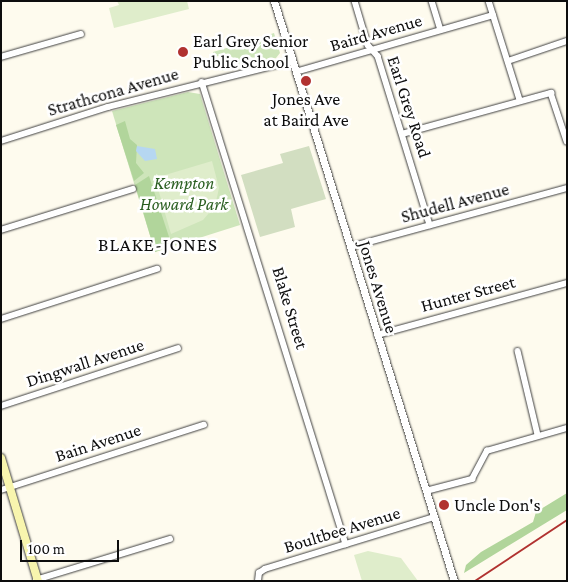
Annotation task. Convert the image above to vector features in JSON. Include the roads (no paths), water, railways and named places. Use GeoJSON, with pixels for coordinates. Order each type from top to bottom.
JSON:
{"type":"FeatureCollection","features":[{"type":"Feature","properties":{"kind":"main road"},"geometry":{"type":"LineString","coordinates":[[1,458],[36,580]]}},
{"type":"Feature","properties":{"kind":"street","name":"Jones Avenue"},"geometry":{"type":"LineString","coordinates":[[274,1],[454,581]]}},
{"type":"Feature","properties":{"kind":"street","name":"Earl Grey Road"},"geometry":{"type":"LineString","coordinates":[[355,1],[402,134],[430,225]]}},
{"type":"Feature","properties":{"kind":"street"},"geometry":{"type":"LineString","coordinates":[[432,1],[441,30]]}},
{"type":"Feature","properties":{"kind":"street"},"geometry":{"type":"LineString","coordinates":[[489,1],[520,100]]}},
{"type":"Feature","properties":{"kind":"street","name":"Baird Avenue"},"geometry":{"type":"LineString","coordinates":[[296,72],[493,15]]}},
{"type":"Feature","properties":{"kind":"street"},"geometry":{"type":"LineString","coordinates":[[1,57],[81,34]]}},
{"type":"Feature","properties":{"kind":"street"},"geometry":{"type":"LineString","coordinates":[[508,62],[567,41]]}},
{"type":"Feature","properties":{"kind":"street","name":"Strathcona Avenue"},"geometry":{"type":"LineString","coordinates":[[1,141],[202,82],[292,61]]}},
{"type":"Feature","properties":{"kind":"street","name":"Blake Street"},"geometry":{"type":"LineString","coordinates":[[202,82],[346,544]]}},
{"type":"Feature","properties":{"kind":"street"},"geometry":{"type":"LineString","coordinates":[[402,134],[551,93],[567,141]]}},
{"type":"Feature","properties":{"kind":"street","name":"Shudell Avenue"},"geometry":{"type":"LineString","coordinates":[[350,246],[567,188]]}},
{"type":"Feature","properties":{"kind":"street"},"geometry":{"type":"LineString","coordinates":[[1,230],[133,189]]}},
{"type":"Feature","properties":{"kind":"street"},"geometry":{"type":"LineString","coordinates":[[1,319],[157,269]]}},
{"type":"Feature","properties":{"kind":"street","name":"Hunter Street"},"geometry":{"type":"LineString","coordinates":[[377,335],[567,283]]}},
{"type":"Feature","properties":{"kind":"street","name":"Dingwall Avenue"},"geometry":{"type":"LineString","coordinates":[[1,406],[178,348]]}},
{"type":"Feature","properties":{"kind":"street"},"geometry":{"type":"LineString","coordinates":[[518,351],[538,435]]}},
{"type":"Feature","properties":{"kind":"street","name":"Bain Avenue"},"geometry":{"type":"LineString","coordinates":[[1,490],[204,425]]}},
{"type":"Feature","properties":{"kind":"street"},"geometry":{"type":"LineString","coordinates":[[426,491],[472,479],[487,451],[567,428]]}},
{"type":"Feature","properties":{"kind":"street","name":"Boultbee Avenue"},"geometry":{"type":"LineString","coordinates":[[258,581],[259,573],[434,517]]}},
{"type":"Feature","properties":{"kind":"street"},"geometry":{"type":"LineString","coordinates":[[36,580],[170,539]]}},
{"type":"Feature","properties":{"kind":"water"},"geometry":{"type":"Polygon","coordinates":[[[137,146],[155,149],[157,159],[145,161],[136,151],[137,146]]]}},
{"type":"Feature","properties":{"kind":"railway"},"geometry":{"type":"LineString","coordinates":[[475,581],[567,520]]}},
{"type":"Feature","properties":{"kind":"place","name":"Earl Grey Senior Public School"},"geometry":{"type":"Point","coordinates":[183,52]}},
{"type":"Feature","properties":{"kind":"place","name":"Jones Ave at Baird Ave"},"geometry":{"type":"Point","coordinates":[306,81]}},
{"type":"Feature","properties":{"kind":"place","name":"Uncle Don's"},"geometry":{"type":"Point","coordinates":[444,505]}},
{"type":"Feature","properties":{"kind":"district","name":"BLAKE-JONES"},"geometry":{"type":"Point","coordinates":[158,245]}},
{"type":"Feature","properties":{"kind":"park label","name":"Kempton Howard Park"},"geometry":{"type":"Point","coordinates":[184,194]}}]}
